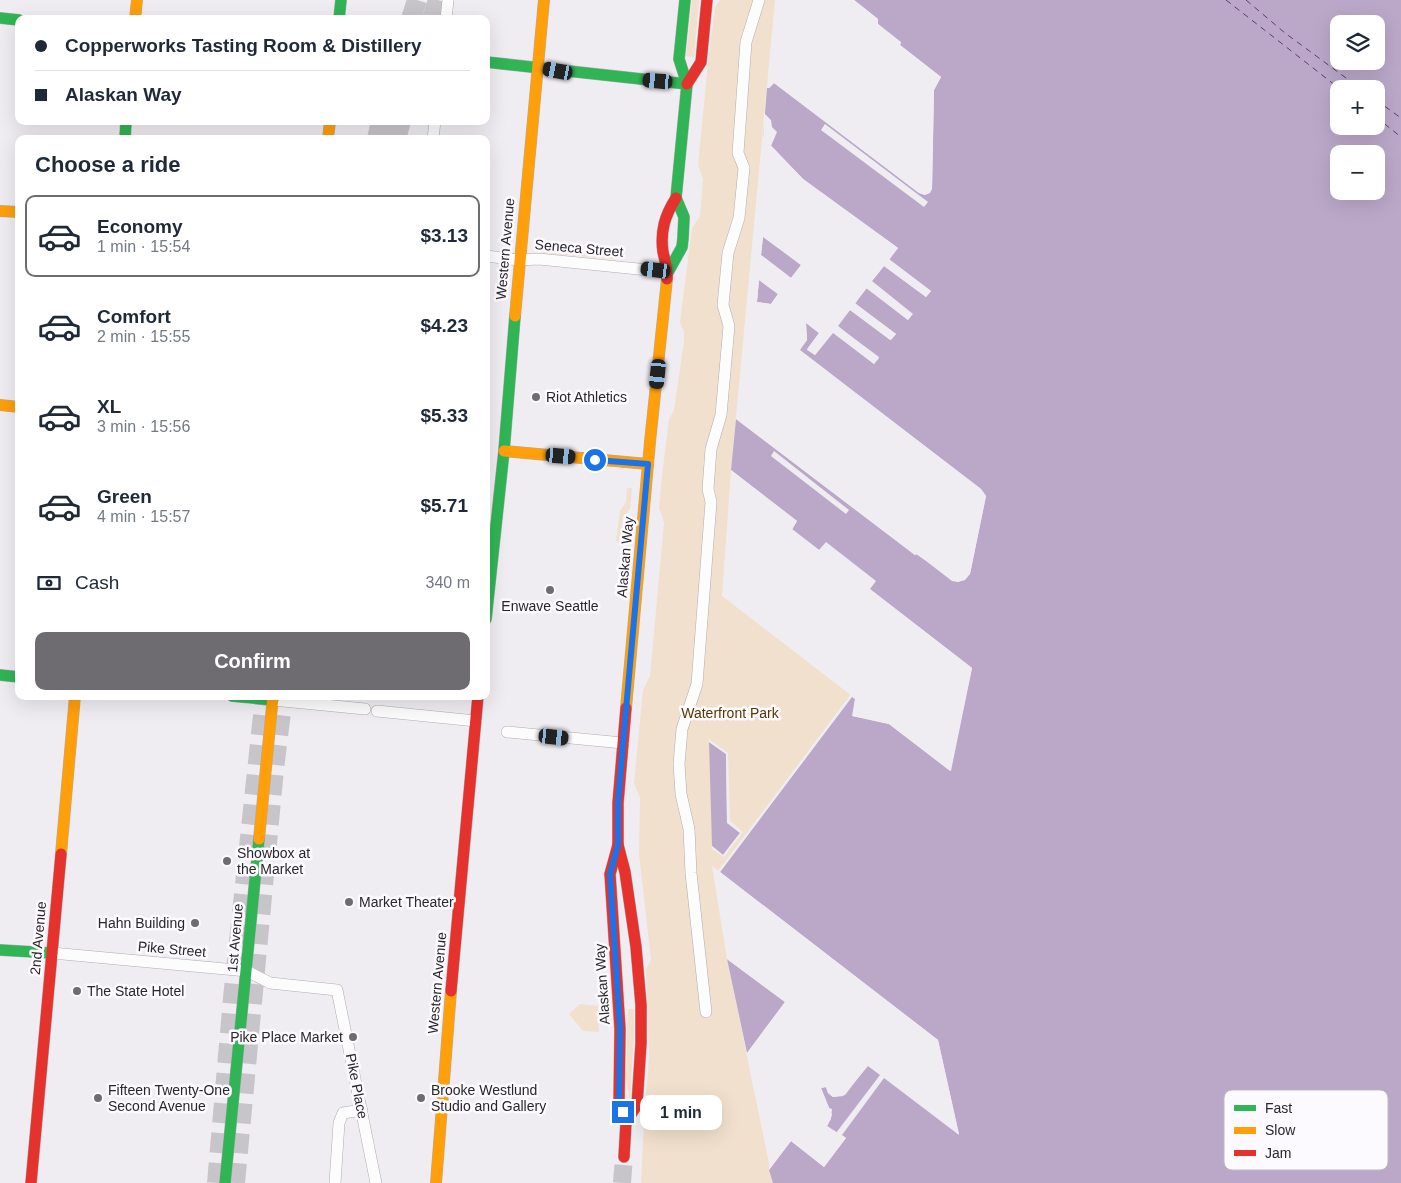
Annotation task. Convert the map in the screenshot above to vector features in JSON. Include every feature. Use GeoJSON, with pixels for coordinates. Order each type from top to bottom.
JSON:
{"type":"FeatureCollection","features":[{"type":"Feature","properties":{"kind":"main road"},"geometry":{"type":"LineString","coordinates":[[135,15],[137,0]]}},
{"type":"Feature","properties":{"kind":"main road"},"geometry":{"type":"LineString","coordinates":[[339,15],[341,0]]}},
{"type":"Feature","properties":{"kind":"main road","name":"Western Avenue"},"geometry":{"type":"LineString","coordinates":[[490,582],[504,451],[519,260],[544,0]]}},
{"type":"Feature","properties":{"kind":"main road","name":"Alaskan Way"},"geometry":{"type":"LineString","coordinates":[[668,272],[682,247],[683,238],[684,217],[676,198],[686,84],[679,59],[685,0]]}},
{"type":"Feature","properties":{"kind":"main road","name":"Alaskan Way"},"geometry":{"type":"LineString","coordinates":[[686,84],[701,62],[707,0]]}},
{"type":"Feature","properties":{"kind":"main road"},"geometry":{"type":"LineString","coordinates":[[0,18],[15,20]]}},
{"type":"Feature","properties":{"kind":"main road"},"geometry":{"type":"LineString","coordinates":[[490,62],[686,84]]}},
{"type":"Feature","properties":{"kind":"main road","name":"Alaskan Way"},"geometry":{"type":"LineString","coordinates":[[626,1122],[637,1105],[641,1051],[641,1005],[635,941],[625,872],[618,845],[618,803],[648,464],[668,272],[661,245],[666,213],[676,198]]}},
{"type":"Feature","properties":{"kind":"main road"},"geometry":{"type":"LineString","coordinates":[[0,211],[15,212]]}},
{"type":"Feature","properties":{"kind":"main road"},"geometry":{"type":"LineString","coordinates":[[0,405],[15,407]]}},
{"type":"Feature","properties":{"kind":"main road"},"geometry":{"type":"LineString","coordinates":[[504,451],[648,464]]}},
{"type":"Feature","properties":{"kind":"main road"},"geometry":{"type":"LineString","coordinates":[[0,675],[15,677]]}},
{"type":"Feature","properties":{"kind":"main road","name":"2nd Avenue"},"geometry":{"type":"LineString","coordinates":[[31,1183],[75,700]]}},
{"type":"Feature","properties":{"kind":"main road","name":"1st Avenue"},"geometry":{"type":"LineString","coordinates":[[225,1183],[273,700]]}},
{"type":"Feature","properties":{"kind":"main road","name":"Western Avenue"},"geometry":{"type":"LineString","coordinates":[[436,1183],[478,700]]}},
{"type":"Feature","properties":{"kind":"main road","name":"Alaskan Way"},"geometry":{"type":"LineString","coordinates":[[618,845],[610,874],[620,1029],[619,1102],[626,1122],[624,1158]]}},
{"type":"Feature","properties":{"kind":"main road","name":"Pike Street"},"geometry":{"type":"LineString","coordinates":[[0,950],[35,953],[52,952]]}},
{"type":"Feature","properties":{"kind":"street"},"geometry":{"type":"LineString","coordinates":[[446,15],[448,0]]}},
{"type":"Feature","properties":{"kind":"street"},"geometry":{"type":"LineString","coordinates":[[706,1012],[691,873],[689,829],[681,794],[679,764],[682,729],[697,684],[712,502],[708,489],[712,449],[722,415],[729,326],[724,305],[726,270],[728,253],[739,218],[744,168],[738,153],[746,42],[759,0]]}},
{"type":"Feature","properties":{"kind":"street","name":"Seneca Street"},"geometry":{"type":"LineString","coordinates":[[490,256],[519,260],[540,259],[668,272]]}},
{"type":"Feature","properties":{"kind":"street"},"geometry":{"type":"LineString","coordinates":[[290,700],[365,709]]}},
{"type":"Feature","properties":{"kind":"street"},"geometry":{"type":"LineString","coordinates":[[377,711],[476,721]]}},
{"type":"Feature","properties":{"kind":"street"},"geometry":{"type":"LineString","coordinates":[[507,732],[623,743]]}},
{"type":"Feature","properties":{"kind":"street","name":"Pike Street"},"geometry":{"type":"LineString","coordinates":[[52,952],[247,971],[270,984],[337,990]]}},
{"type":"Feature","properties":{"kind":"street","name":"Pike Place"},"geometry":{"type":"LineString","coordinates":[[337,990],[376,1183]]}},
{"type":"Feature","properties":{"kind":"street"},"geometry":{"type":"LineString","coordinates":[[335,1183],[339,1123],[343,1113],[362,1110]]}},
{"type":"Feature","properties":{"kind":"green space"},"geometry":{"type":"Polygon","coordinates":[[[692,0],[699,0],[694,57],[686,56],[692,0]]]}},
{"type":"Feature","properties":{"kind":"green space","name":"Waterfront Park"},"geometry":{"type":"Polygon","coordinates":[[[720,0],[775,0],[731,470],[722,596],[852,696],[720,872],[712,866],[727,959],[773,1183],[641,1183],[649,1057],[646,969],[651,960],[639,854],[640,798],[634,783],[643,690],[650,676],[664,523],[659,508],[661,484],[669,419],[674,410],[684,341],[684,332],[680,322],[692,228],[700,216],[703,179],[698,165],[715,7],[720,0]]]}},
{"type":"Feature","properties":{"kind":"green space"},"geometry":{"type":"Polygon","coordinates":[[[544,250],[615,256],[615,259],[543,253],[544,250]]]}},
{"type":"Feature","properties":{"kind":"green space"},"geometry":{"type":"Polygon","coordinates":[[[627,488],[632,488],[630,509],[623,517],[620,542],[616,541],[620,511],[626,502],[627,488]]]}},
{"type":"Feature","properties":{"kind":"green space"},"geometry":{"type":"Polygon","coordinates":[[[580,1004],[598,1006],[599,1032],[583,1031],[569,1014],[580,1004]]]}},
{"type":"Feature","properties":{"kind":"green space"},"geometry":{"type":"Polygon","coordinates":[[[628,1009],[634,1009],[630,1104],[626,1079],[628,1009]]]}},
{"type":"Feature","properties":{"kind":"shaded area"},"geometry":{"type":"Polygon","coordinates":[[[854,0],[1401,0],[1401,1183],[773,1183],[769,1170],[791,1141],[824,1167],[846,1138],[827,1126],[832,1115],[821,1088],[826,1087],[828,1093],[833,1097],[845,1095],[868,1065],[959,1134],[938,1040],[720,872],[852,696],[855,699],[853,716],[889,724],[950,771],[972,668],[792,529],[797,521],[731,470],[736,419],[915,555],[958,582],[970,574],[986,496],[981,489],[799,350],[807,340],[806,323],[819,333],[807,349],[815,355],[833,332],[874,364],[879,357],[837,326],[850,310],[890,340],[896,334],[855,303],[867,288],[908,320],[912,314],[871,282],[884,266],[926,297],[931,291],[889,259],[898,248],[803,179],[763,137],[767,88],[774,83],[919,193],[925,195],[932,189],[934,90],[941,77],[900,45],[901,42],[878,24],[878,19],[854,0]]]}},
{"type":"Feature","properties":{"kind":"shaded area"},"geometry":{"type":"Polygon","coordinates":[[[763,236],[801,265],[791,278],[761,255],[763,236]]]}},
{"type":"Feature","properties":{"kind":"shaded area"},"geometry":{"type":"Polygon","coordinates":[[[759,280],[778,294],[771,304],[757,302],[759,280]]]}},
{"type":"Feature","properties":{"kind":"shaded area"},"geometry":{"type":"Polygon","coordinates":[[[709,742],[726,754],[727,822],[740,833],[723,855],[712,846],[709,742]]]}},
{"type":"Feature","properties":{"kind":"shaded area"},"geometry":{"type":"Polygon","coordinates":[[[727,959],[785,1002],[747,1053],[727,959]]]}},
{"type":"Feature","properties":{"kind":"pier"},"geometry":{"type":"Polygon","coordinates":[[[851,0],[854,0],[878,19],[878,24],[901,43],[900,45],[941,77],[934,90],[932,189],[930,193],[925,195],[919,193],[774,83],[767,88],[767,85],[775,80],[920,191],[928,191],[930,189],[932,90],[938,78],[898,46],[898,43],[876,26],[876,20],[851,0]]]}},
{"type":"Feature","properties":{"kind":"pier"},"geometry":{"type":"Polygon","coordinates":[[[764,113],[771,120],[772,127],[777,132],[771,146],[803,179],[898,248],[889,260],[931,291],[926,297],[884,266],[872,281],[913,314],[908,320],[866,288],[855,304],[896,334],[891,340],[850,310],[838,326],[879,358],[874,364],[833,333],[815,355],[807,350],[819,333],[806,323],[807,340],[800,350],[981,489],[986,496],[970,574],[965,580],[952,581],[917,554],[915,555],[736,419],[737,416],[915,552],[918,552],[953,578],[963,578],[967,572],[984,496],[980,491],[797,351],[804,339],[803,323],[806,320],[822,332],[811,349],[815,352],[833,330],[874,361],[876,358],[835,326],[850,307],[890,337],[892,334],[853,305],[853,302],[866,285],[907,317],[909,315],[869,283],[869,280],[883,263],[926,293],[927,291],[887,261],[886,258],[894,249],[802,181],[769,148],[763,141],[764,113]]]}},
{"type":"Feature","properties":{"kind":"pier"},"geometry":{"type":"Polygon","coordinates":[[[825,124],[928,202],[924,207],[821,130],[825,124]]]}},
{"type":"Feature","properties":{"kind":"pier"},"geometry":{"type":"Polygon","coordinates":[[[762,234],[803,264],[793,280],[790,280],[759,257],[760,236],[762,234]],[[763,237],[761,255],[791,278],[801,265],[763,237]]]}},
{"type":"Feature","properties":{"kind":"pier"},"geometry":{"type":"Polygon","coordinates":[[[758,277],[781,293],[773,306],[755,304],[756,280],[758,277]],[[759,280],[757,302],[771,304],[778,294],[759,280]]]}},
{"type":"Feature","properties":{"kind":"pier"},"geometry":{"type":"Polygon","coordinates":[[[774,451],[849,510],[846,514],[771,456],[774,451]]]}},
{"type":"Feature","properties":{"kind":"pier"},"geometry":{"type":"Polygon","coordinates":[[[731,470],[797,521],[792,530],[819,550],[826,542],[876,581],[870,589],[972,668],[951,771],[889,724],[852,716],[855,699],[852,697],[720,872],[938,1040],[959,1135],[884,1078],[842,1135],[846,1138],[824,1167],[791,1141],[769,1170],[769,1167],[791,1139],[824,1164],[843,1139],[838,1135],[835,1136],[822,1152],[804,1139],[805,1136],[817,1131],[816,1128],[819,1124],[824,1126],[828,1118],[830,1111],[827,1109],[819,1087],[827,1085],[835,1094],[842,1094],[867,1063],[955,1129],[936,1042],[719,874],[718,871],[851,694],[858,699],[855,714],[890,722],[949,767],[969,669],[790,531],[794,522],[731,473],[731,470]],[[868,1066],[843,1096],[833,1097],[828,1093],[826,1087],[821,1088],[829,1108],[832,1109],[831,1119],[827,1126],[836,1133],[880,1075],[868,1066]]]}},
{"type":"Feature","properties":{"kind":"pier"},"geometry":{"type":"Polygon","coordinates":[[[709,739],[728,753],[730,821],[743,832],[724,857],[712,849],[712,846],[723,855],[740,833],[727,823],[726,754],[709,742],[709,739]]]}},
{"type":"Feature","properties":{"kind":"pier"},"geometry":{"type":"Polygon","coordinates":[[[727,957],[787,1001],[747,1056],[747,1053],[785,1002],[727,959],[727,957]]]}},
{"type":"Feature","properties":{"kind":"ferry route"},"geometry":{"type":"LineString","coordinates":[[1226,0],[1330,81]]}},
{"type":"Feature","properties":{"kind":"ferry route"},"geometry":{"type":"LineString","coordinates":[[1246,0],[1285,33],[1349,80]]}},
{"type":"Feature","properties":{"kind":"ferry route"},"geometry":{"type":"LineString","coordinates":[[1385,106],[1401,118]]}},
{"type":"Feature","properties":{"kind":"ferry route"},"geometry":{"type":"LineString","coordinates":[[1385,124],[1401,137]]}},
{"type":"Feature","properties":{"kind":"tunnel"},"geometry":{"type":"LineString","coordinates":[[412,15],[417,0]]}},
{"type":"Feature","properties":{"kind":"tunnel"},"geometry":{"type":"LineString","coordinates":[[433,15],[438,0]]}},
{"type":"Feature","properties":{"kind":"tunnel"},"geometry":{"type":"LineString","coordinates":[[378,135],[380,125]]}},
{"type":"Feature","properties":{"kind":"tunnel"},"geometry":{"type":"LineString","coordinates":[[397,135],[400,125]]}},
{"type":"Feature","properties":{"kind":"tunnel"},"geometry":{"type":"LineString","coordinates":[[217,1183],[233,998],[265,700]]}},
{"type":"Feature","properties":{"kind":"tunnel"},"geometry":{"type":"LineString","coordinates":[[235,1183],[274,769],[283,700]]}},
{"type":"Feature","properties":{"kind":"tunnel"},"geometry":{"type":"LineString","coordinates":[[622,1183],[624,1157]]}},
{"type":"Feature","properties":{"kind":"traffic: fast"},"geometry":{"type":"LineString","coordinates":[[339,15],[341,0]]}},
{"type":"Feature","properties":{"kind":"traffic: fast"},"geometry":{"type":"LineString","coordinates":[[668,272],[682,247],[683,238],[684,217],[676,198],[687,84],[679,59],[685,0]]}},
{"type":"Feature","properties":{"kind":"traffic: fast"},"geometry":{"type":"LineString","coordinates":[[0,18],[15,20]]}},
{"type":"Feature","properties":{"kind":"traffic: fast"},"geometry":{"type":"LineString","coordinates":[[490,62],[687,84]]}},
{"type":"Feature","properties":{"kind":"traffic: fast"},"geometry":{"type":"LineString","coordinates":[[125,135],[126,125]]}},
{"type":"Feature","properties":{"kind":"traffic: fast"},"geometry":{"type":"LineString","coordinates":[[490,582],[504,451],[515,316]]}},
{"type":"Feature","properties":{"kind":"traffic: fast"},"geometry":{"type":"LineString","coordinates":[[0,675],[15,677]]}},
{"type":"Feature","properties":{"kind":"traffic: fast"},"geometry":{"type":"LineString","coordinates":[[225,1183],[259,839]]}},
{"type":"Feature","properties":{"kind":"traffic: fast"},"geometry":{"type":"LineString","coordinates":[[0,950],[52,953]]}},
{"type":"Feature","properties":{"kind":"traffic: slow"},"geometry":{"type":"LineString","coordinates":[[135,15],[137,0]]}},
{"type":"Feature","properties":{"kind":"traffic: slow"},"geometry":{"type":"LineString","coordinates":[[515,316],[544,0]]}},
{"type":"Feature","properties":{"kind":"traffic: slow"},"geometry":{"type":"LineString","coordinates":[[328,135],[330,125]]}},
{"type":"Feature","properties":{"kind":"traffic: slow"},"geometry":{"type":"LineString","coordinates":[[0,211],[15,212]]}},
{"type":"Feature","properties":{"kind":"traffic: slow"},"geometry":{"type":"LineString","coordinates":[[626,708],[667,279]]}},
{"type":"Feature","properties":{"kind":"traffic: slow"},"geometry":{"type":"LineString","coordinates":[[0,405],[15,407]]}},
{"type":"Feature","properties":{"kind":"traffic: slow"},"geometry":{"type":"LineString","coordinates":[[504,451],[648,464]]}},
{"type":"Feature","properties":{"kind":"traffic: slow"},"geometry":{"type":"LineString","coordinates":[[61,854],[75,700]]}},
{"type":"Feature","properties":{"kind":"traffic: slow"},"geometry":{"type":"LineString","coordinates":[[259,839],[273,700]]}},
{"type":"Feature","properties":{"kind":"traffic: slow"},"geometry":{"type":"LineString","coordinates":[[436,1183],[451,991]]}},
{"type":"Feature","properties":{"kind":"traffic: jam"},"geometry":{"type":"LineString","coordinates":[[687,84],[701,62],[707,0]]}},
{"type":"Feature","properties":{"kind":"traffic: jam"},"geometry":{"type":"LineString","coordinates":[[667,279],[662,244],[663,230],[666,217],[676,198]]}},
{"type":"Feature","properties":{"kind":"traffic: jam"},"geometry":{"type":"LineString","coordinates":[[451,991],[478,700]]}},
{"type":"Feature","properties":{"kind":"traffic: jam"},"geometry":{"type":"LineString","coordinates":[[626,708],[618,803],[618,845],[625,872],[636,947],[641,1005],[641,1043],[637,1105],[626,1122]]}},
{"type":"Feature","properties":{"kind":"traffic: jam"},"geometry":{"type":"LineString","coordinates":[[618,845],[610,874],[620,1029],[619,1103],[626,1122],[624,1157]]}},
{"type":"Feature","properties":{"kind":"traffic: jam"},"geometry":{"type":"LineString","coordinates":[[31,1183],[61,854]]}},
{"type":"Feature","properties":{"kind":"place","name":"Riot Athletics"},"geometry":{"type":"Point","coordinates":[536,397]}},
{"type":"Feature","properties":{"kind":"place","name":"Enwave Seattle"},"geometry":{"type":"Point","coordinates":[550,590]}},
{"type":"Feature","properties":{"kind":"place","name":"Showbox at the Market"},"geometry":{"type":"Point","coordinates":[227,861]}},
{"type":"Feature","properties":{"kind":"place","name":"Market Theater"},"geometry":{"type":"Point","coordinates":[349,902]}},
{"type":"Feature","properties":{"kind":"place","name":"Hahn Building"},"geometry":{"type":"Point","coordinates":[195,923]}},
{"type":"Feature","properties":{"kind":"place","name":"The State Hotel"},"geometry":{"type":"Point","coordinates":[77,991]}},
{"type":"Feature","properties":{"kind":"place","name":"Pike Place Market"},"geometry":{"type":"Point","coordinates":[353,1037]}},
{"type":"Feature","properties":{"kind":"place","name":"Fifteen Twenty-One Second Avenue"},"geometry":{"type":"Point","coordinates":[98,1098]}},
{"type":"Feature","properties":{"kind":"place","name":"Brooke Westlund Studio and Gallery"},"geometry":{"type":"Point","coordinates":[421,1098]}},
{"type":"Feature","properties":{"kind":"route"},"geometry":{"type":"LineString","coordinates":[[595,460],[648,464],[618,803],[618,845],[610,874],[620,1029],[619,1102],[623,1112]]}}]}
